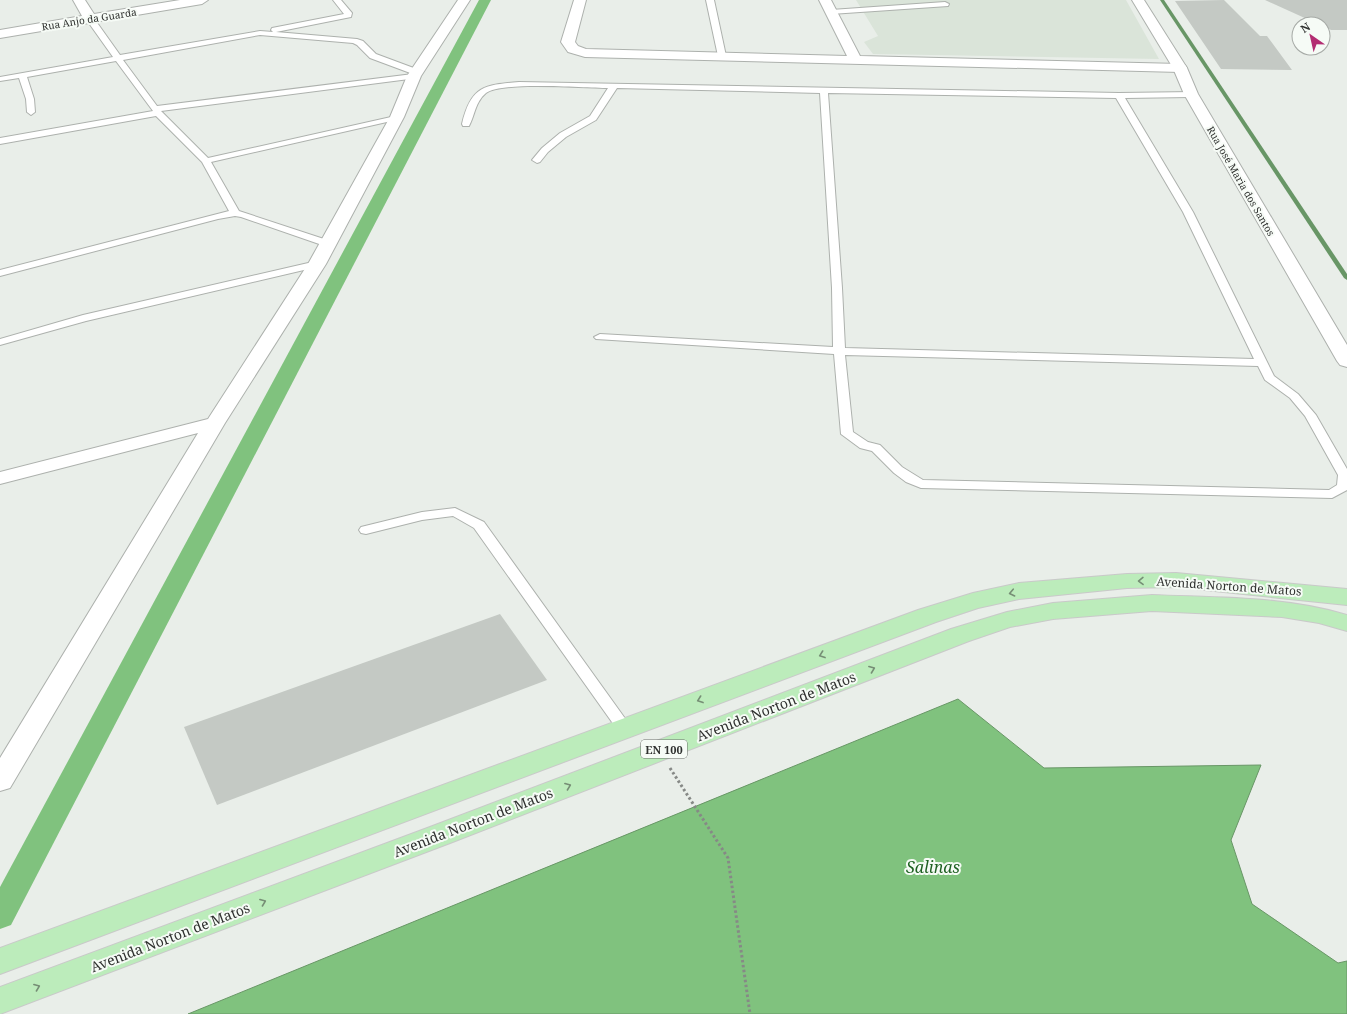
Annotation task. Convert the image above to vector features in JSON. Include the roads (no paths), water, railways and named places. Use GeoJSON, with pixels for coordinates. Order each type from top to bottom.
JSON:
{"type":"FeatureCollection","features":[{"type":"Feature","properties":{"kind":"main road","name":"Avenida Norton de Matos"},"geometry":{"type":"LineString","coordinates":[[0,961],[339,836],[624,728],[927,616],[973,601],[1019,591],[1127,581],[1176,580],[1347,597]]}},
{"type":"Feature","properties":{"kind":"main road","name":"Avenida Norton de Matos"},"geometry":{"type":"LineString","coordinates":[[0,1001],[418,844],[960,634],[1007,620],[1046,612],[1102,606],[1152,603],[1282,609],[1321,615],[1347,623]]}},
{"type":"Feature","properties":{"kind":"street"},"geometry":{"type":"LineString","coordinates":[[79,0],[90,19]]}},
{"type":"Feature","properties":{"kind":"street","name":"Rua Anjo da Guarda"},"geometry":{"type":"LineString","coordinates":[[0,34],[202,0]]}},
{"type":"Feature","properties":{"kind":"street"},"geometry":{"type":"LineString","coordinates":[[0,781],[215,423],[329,244],[397,117],[415,74],[464,0]]}},
{"type":"Feature","properties":{"kind":"street"},"geometry":{"type":"LineString","coordinates":[[580,0],[568,42],[573,49],[579,52],[1180,68]]}},
{"type":"Feature","properties":{"kind":"street"},"geometry":{"type":"LineString","coordinates":[[825,0],[855,59]]}},
{"type":"Feature","properties":{"kind":"street","name":"Rua José Maria dos Santos"},"geometry":{"type":"LineString","coordinates":[[1138,0],[1180,68],[1191,94],[1347,361]]}},
{"type":"Feature","properties":{"kind":"street"},"geometry":{"type":"LineString","coordinates":[[0,478],[215,423]]}},
{"type":"Feature","properties":{"kind":"lane"},"geometry":{"type":"LineString","coordinates":[[0,79],[260,33],[348,15],[337,0]]}},
{"type":"Feature","properties":{"kind":"lane"},"geometry":{"type":"LineString","coordinates":[[710,0],[722,56]]}},
{"type":"Feature","properties":{"kind":"lane"},"geometry":{"type":"LineString","coordinates":[[831,12],[945,4]]}},
{"type":"Feature","properties":{"kind":"lane"},"geometry":{"type":"LineString","coordinates":[[90,19],[119,57],[156,111],[206,161],[235,213]]}},
{"type":"Feature","properties":{"kind":"lane"},"geometry":{"type":"LineString","coordinates":[[260,33],[360,43],[373,56],[415,74]]}},
{"type":"Feature","properties":{"kind":"lane"},"geometry":{"type":"LineString","coordinates":[[0,141],[156,111],[415,74]]}},
{"type":"Feature","properties":{"kind":"lane"},"geometry":{"type":"LineString","coordinates":[[22,75],[30,99],[31,112]]}},
{"type":"Feature","properties":{"kind":"lane"},"geometry":{"type":"LineString","coordinates":[[466,124],[468,112],[481,93],[491,87],[520,84],[1119,96],[1191,94]]}},
{"type":"Feature","properties":{"kind":"lane"},"geometry":{"type":"LineString","coordinates":[[537,160],[545,150],[564,135],[593,118],[614,86]]}},
{"type":"Feature","properties":{"kind":"lane"},"geometry":{"type":"LineString","coordinates":[[824,90],[838,288],[839,351],[847,434],[864,445],[876,448],[898,470],[910,479],[921,484],[1332,494],[1343,487],[1344,475],[1310,415],[1294,396],[1269,378],[1188,212],[1119,96]]}},
{"type":"Feature","properties":{"kind":"lane"},"geometry":{"type":"LineString","coordinates":[[206,161],[397,117]]}},
{"type":"Feature","properties":{"kind":"lane"},"geometry":{"type":"LineString","coordinates":[[0,274],[217,216],[235,213],[329,244]]}},
{"type":"Feature","properties":{"kind":"lane"},"geometry":{"type":"LineString","coordinates":[[0,342],[83,318],[317,264]]}},
{"type":"Feature","properties":{"kind":"lane"},"geometry":{"type":"LineString","coordinates":[[600,337],[839,351],[1261,363]]}},
{"type":"Feature","properties":{"kind":"lane"},"geometry":{"type":"LineString","coordinates":[[366,530],[422,516],[455,512],[479,525],[624,728]]}},
{"type":"Feature","properties":{"kind":"water","name":"Salinas"},"geometry":{"type":"Polygon","coordinates":[[[958,699],[1044,768],[1261,765],[1231,840],[1252,904],[1338,963],[1347,961],[1347,1014],[188,1014],[958,699]]]}},
{"type":"Feature","properties":{"kind":"waterway"},"geometry":{"type":"LineString","coordinates":[[0,916],[485,0]]}},
{"type":"Feature","properties":{"kind":"waterway"},"geometry":{"type":"LineString","coordinates":[[1162,0],[1347,278]]}}]}
